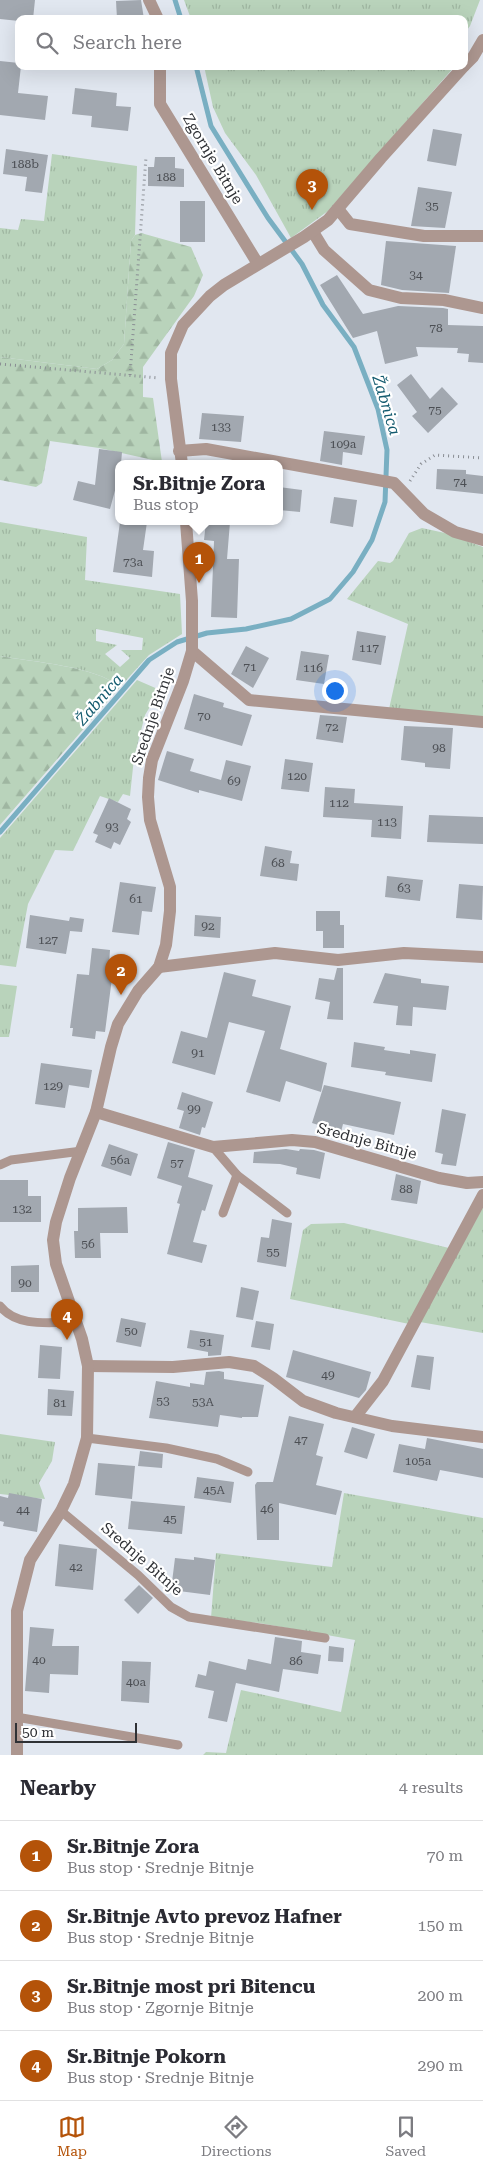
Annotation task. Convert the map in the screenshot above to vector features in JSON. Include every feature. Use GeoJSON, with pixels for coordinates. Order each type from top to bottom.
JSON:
{"type":"FeatureCollection","features":[{"type":"Feature","properties":{"kind":"street"},"geometry":{"type":"LineString","coordinates":[[149,0],[156,15]]}},
{"type":"Feature","properties":{"kind":"street"},"geometry":{"type":"LineString","coordinates":[[468,61],[483,40]]}},
{"type":"Feature","properties":{"kind":"street","name":"Zgornje Bitnje"},"geometry":{"type":"LineString","coordinates":[[160,70],[160,104],[258,264]]}},
{"type":"Feature","properties":{"kind":"street"},"geometry":{"type":"LineString","coordinates":[[181,460],[171,379],[171,353],[183,325],[210,296],[258,264],[308,235],[338,209],[460,70]]}},
{"type":"Feature","properties":{"kind":"street"},"geometry":{"type":"LineString","coordinates":[[338,209],[350,224],[424,236],[483,236]]}},
{"type":"Feature","properties":{"kind":"street"},"geometry":{"type":"LineString","coordinates":[[308,235],[369,290],[401,298],[444,300],[483,308]]}},
{"type":"Feature","properties":{"kind":"street"},"geometry":{"type":"LineString","coordinates":[[179,451],[206,449],[266,460]]}},
{"type":"Feature","properties":{"kind":"street"},"geometry":{"type":"LineString","coordinates":[[283,463],[376,480],[398,487],[424,514],[455,532],[483,540]]}},
{"type":"Feature","properties":{"kind":"street"},"geometry":{"type":"LineString","coordinates":[[186,525],[192,601],[192,651],[249,700],[483,722]]}},
{"type":"Feature","properties":{"kind":"street","name":"Srednje Bitnje"},"geometry":{"type":"LineString","coordinates":[[16,1755],[17,1611],[30,1560],[61,1510],[74,1484],[87,1438],[88,1366],[76,1322],[56,1264],[53,1240],[61,1203],[96,1112],[118,1024],[138,991],[158,967],[166,945],[170,910],[170,887],[150,820],[148,778],[158,743],[183,681],[192,651]]}},
{"type":"Feature","properties":{"kind":"street"},"geometry":{"type":"LineString","coordinates":[[158,967],[275,953],[338,960],[404,953],[483,957]]}},
{"type":"Feature","properties":{"kind":"street","name":"Srednje Bitnje"},"geometry":{"type":"LineString","coordinates":[[96,1112],[213,1147],[292,1140],[315,1142],[439,1178],[468,1183],[483,1182]]}},
{"type":"Feature","properties":{"kind":"street"},"geometry":{"type":"LineString","coordinates":[[355,1417],[383,1382],[483,1195]]}},
{"type":"Feature","properties":{"kind":"street"},"geometry":{"type":"LineString","coordinates":[[88,1366],[173,1367],[229,1362],[254,1366],[304,1401],[392,1426],[483,1438]]}},
{"type":"Feature","properties":{"kind":"lane"},"geometry":{"type":"LineString","coordinates":[[213,1147],[237,1175],[287,1213]]}},
{"type":"Feature","properties":{"kind":"lane"},"geometry":{"type":"LineString","coordinates":[[0,1165],[11,1160],[82,1151]]}},
{"type":"Feature","properties":{"kind":"lane"},"geometry":{"type":"LineString","coordinates":[[223,1213],[237,1175]]}},
{"type":"Feature","properties":{"kind":"lane"},"geometry":{"type":"LineString","coordinates":[[0,1306],[7,1314],[23,1322],[76,1322]]}},
{"type":"Feature","properties":{"kind":"lane"},"geometry":{"type":"LineString","coordinates":[[87,1438],[166,1448],[217,1459],[248,1472]]}},
{"type":"Feature","properties":{"kind":"lane","name":"Srednje Bitnje"},"geometry":{"type":"LineString","coordinates":[[61,1510],[138,1575],[171,1607],[189,1617],[325,1638]]}},
{"type":"Feature","properties":{"kind":"lane"},"geometry":{"type":"LineString","coordinates":[[16,1717],[178,1745]]}},
{"type":"Feature","properties":{"kind":"path"},"geometry":{"type":"LineString","coordinates":[[130,376],[146,157]]}},
{"type":"Feature","properties":{"kind":"path"},"geometry":{"type":"LineString","coordinates":[[0,364],[171,379]]}},
{"type":"Feature","properties":{"kind":"path"},"geometry":{"type":"LineString","coordinates":[[398,487],[421,464],[435,455],[483,458]]}},
{"type":"Feature","properties":{"kind":"green space"},"geometry":{"type":"Polygon","coordinates":[[[184,0],[480,0],[468,29],[468,15],[190,15],[184,0]]]}},
{"type":"Feature","properties":{"kind":"green space"},"geometry":{"type":"Polygon","coordinates":[[[205,70],[451,70],[328,211],[291,238],[256,175],[225,133],[213,107],[205,70]]]}},
{"type":"Feature","properties":{"kind":"green space"},"geometry":{"type":"Polygon","coordinates":[[[52,154],[137,166],[135,235],[131,241],[124,344],[112,360],[97,369],[0,357],[0,228],[18,230],[21,219],[44,221],[52,154]]]}},
{"type":"Feature","properties":{"kind":"green space"},"geometry":{"type":"Polygon","coordinates":[[[141,233],[191,247],[203,275],[194,296],[143,367],[143,397],[153,398],[162,460],[50,441],[42,483],[36,487],[0,480],[0,357],[97,369],[112,360],[124,344],[131,241],[135,235],[141,233]]]}},
{"type":"Feature","properties":{"kind":"green space"},"geometry":{"type":"Polygon","coordinates":[[[0,522],[87,537],[85,580],[180,594],[182,634],[149,655],[120,687],[96,674],[63,666],[0,656],[0,522]],[[96,629],[96,641],[117,645],[105,654],[120,667],[130,658],[121,650],[142,650],[143,638],[96,629]]]}},
{"type":"Feature","properties":{"kind":"green space"},"geometry":{"type":"Polygon","coordinates":[[[422,528],[445,533],[483,547],[483,718],[389,709],[408,624],[347,599],[378,561],[390,563],[393,561],[409,533],[422,528]]]}},
{"type":"Feature","properties":{"kind":"green space"},"geometry":{"type":"Polygon","coordinates":[[[0,656],[63,666],[96,674],[120,687],[0,825],[0,656]]]}},
{"type":"Feature","properties":{"kind":"green space"},"geometry":{"type":"Polygon","coordinates":[[[137,680],[160,690],[145,715],[134,758],[130,796],[123,794],[118,802],[100,796],[73,851],[55,850],[28,904],[16,967],[0,965],[0,838],[137,680]]]}},
{"type":"Feature","properties":{"kind":"green space"},"geometry":{"type":"Polygon","coordinates":[[[0,984],[17,986],[9,1037],[0,1037],[0,984]]]}},
{"type":"Feature","properties":{"kind":"green space"},"geometry":{"type":"Polygon","coordinates":[[[483,1207],[483,1333],[420,1322],[483,1207]]]}},
{"type":"Feature","properties":{"kind":"green space"},"geometry":{"type":"Polygon","coordinates":[[[344,1223],[449,1248],[409,1324],[290,1299],[303,1230],[311,1224],[344,1223]]]}},
{"type":"Feature","properties":{"kind":"green space"},"geometry":{"type":"Polygon","coordinates":[[[0,1434],[55,1442],[52,1461],[39,1483],[45,1499],[0,1494],[0,1434]]]}},
{"type":"Feature","properties":{"kind":"green space"},"geometry":{"type":"Polygon","coordinates":[[[344,1493],[483,1518],[483,1755],[203,1755],[206,1752],[226,1753],[241,1690],[341,1712],[355,1640],[259,1623],[211,1618],[216,1553],[332,1567],[344,1493]]]}},
{"type":"Feature","properties":{"kind":"building"},"geometry":{"type":"Polygon","coordinates":[[[0,0],[35,0],[33,15],[15,15],[15,21],[0,19],[0,0]]]}},
{"type":"Feature","properties":{"kind":"building"},"geometry":{"type":"Polygon","coordinates":[[[141,0],[143,15],[117,15],[116,1],[141,0]]]}},
{"type":"Feature","properties":{"kind":"building"},"geometry":{"type":"Polygon","coordinates":[[[0,61],[15,63],[15,70],[21,70],[18,93],[48,96],[45,120],[0,115],[0,61]]]}},
{"type":"Feature","properties":{"kind":"building"},"geometry":{"type":"Polygon","coordinates":[[[75,88],[117,93],[116,106],[131,107],[128,131],[91,127],[92,116],[72,114],[75,88]]]}},
{"type":"Feature","properties":{"kind":"building"},"geometry":{"type":"Polygon","coordinates":[[[433,129],[462,134],[456,166],[427,161],[433,129]]]}},
{"type":"Feature","properties":{"kind":"building"},"geometry":{"type":"Polygon","coordinates":[[[6,149],[48,155],[42,193],[25,191],[27,177],[3,174],[6,149]]]}},
{"type":"Feature","properties":{"kind":"building"},"geometry":{"type":"Polygon","coordinates":[[[155,157],[175,157],[175,168],[184,169],[184,187],[148,186],[148,167],[154,167],[155,157]]]}},
{"type":"Feature","properties":{"kind":"building"},"geometry":{"type":"Polygon","coordinates":[[[418,187],[452,192],[445,228],[411,226],[418,187]]]}},
{"type":"Feature","properties":{"kind":"building"},"geometry":{"type":"Polygon","coordinates":[[[180,201],[205,201],[205,242],[180,242],[180,201]]]}},
{"type":"Feature","properties":{"kind":"building"},"geometry":{"type":"Polygon","coordinates":[[[386,241],[456,246],[449,293],[402,290],[381,285],[386,241]]]}},
{"type":"Feature","properties":{"kind":"building"},"geometry":{"type":"Polygon","coordinates":[[[337,275],[363,314],[398,306],[443,308],[448,309],[448,325],[483,326],[483,363],[468,362],[469,354],[457,353],[458,348],[416,347],[418,356],[385,364],[377,331],[353,338],[320,285],[337,275]]]}},
{"type":"Feature","properties":{"kind":"building"},"geometry":{"type":"Polygon","coordinates":[[[411,374],[430,399],[442,387],[458,404],[428,433],[412,416],[417,412],[397,385],[411,374]]]}},
{"type":"Feature","properties":{"kind":"building"},"geometry":{"type":"Polygon","coordinates":[[[202,413],[244,416],[241,442],[199,439],[202,413]]]}},
{"type":"Feature","properties":{"kind":"building"},"geometry":{"type":"Polygon","coordinates":[[[324,431],[365,436],[362,455],[343,452],[342,465],[320,461],[324,431]]]}},
{"type":"Feature","properties":{"kind":"building"},"geometry":{"type":"Polygon","coordinates":[[[99,449],[122,452],[121,460],[115,460],[115,490],[110,509],[73,500],[78,481],[95,485],[99,449]]]}},
{"type":"Feature","properties":{"kind":"building"},"geometry":{"type":"Polygon","coordinates":[[[437,469],[466,470],[466,474],[483,476],[483,494],[436,489],[437,469]]]}},
{"type":"Feature","properties":{"kind":"building"},"geometry":{"type":"Polygon","coordinates":[[[283,488],[302,490],[300,512],[283,510],[283,488]]]}},
{"type":"Feature","properties":{"kind":"building"},"geometry":{"type":"Polygon","coordinates":[[[334,497],[357,500],[353,527],[330,523],[334,497]]]}},
{"type":"Feature","properties":{"kind":"building"},"geometry":{"type":"Polygon","coordinates":[[[120,525],[147,525],[143,550],[154,551],[152,577],[113,572],[120,525]]]}},
{"type":"Feature","properties":{"kind":"building"},"geometry":{"type":"Polygon","coordinates":[[[206,525],[230,525],[227,559],[239,559],[237,618],[211,617],[214,541],[204,540],[206,525]]]}},
{"type":"Feature","properties":{"kind":"building"},"geometry":{"type":"Polygon","coordinates":[[[357,631],[386,636],[381,665],[352,660],[357,631]]]}},
{"type":"Feature","properties":{"kind":"building"},"geometry":{"type":"Polygon","coordinates":[[[246,646],[269,658],[253,688],[231,674],[246,646]]]}},
{"type":"Feature","properties":{"kind":"building"},"geometry":{"type":"Polygon","coordinates":[[[301,651],[329,655],[324,684],[296,680],[301,651]]]}},
{"type":"Feature","properties":{"kind":"building"},"geometry":{"type":"Polygon","coordinates":[[[194,694],[224,703],[223,707],[252,715],[242,746],[184,729],[194,694]]]}},
{"type":"Feature","properties":{"kind":"building"},"geometry":{"type":"Polygon","coordinates":[[[320,715],[347,717],[343,743],[316,739],[320,715]]]}},
{"type":"Feature","properties":{"kind":"building"},"geometry":{"type":"Polygon","coordinates":[[[404,726],[453,728],[450,769],[425,767],[425,763],[401,760],[404,726]]]}},
{"type":"Feature","properties":{"kind":"building"},"geometry":{"type":"Polygon","coordinates":[[[167,751],[194,759],[190,771],[221,780],[226,760],[251,766],[242,801],[199,790],[199,793],[158,780],[167,751]]]}},
{"type":"Feature","properties":{"kind":"building"},"geometry":{"type":"Polygon","coordinates":[[[285,759],[313,763],[309,792],[281,789],[285,759]]]}},
{"type":"Feature","properties":{"kind":"building"},"geometry":{"type":"Polygon","coordinates":[[[325,787],[355,789],[354,803],[403,806],[401,839],[371,837],[372,820],[323,817],[325,787]]]}},
{"type":"Feature","properties":{"kind":"building"},"geometry":{"type":"Polygon","coordinates":[[[109,798],[131,809],[127,819],[131,822],[120,845],[114,842],[111,849],[95,842],[98,835],[93,833],[109,798]]]}},
{"type":"Feature","properties":{"kind":"building"},"geometry":{"type":"Polygon","coordinates":[[[429,815],[483,817],[483,844],[427,842],[429,815]]]}},
{"type":"Feature","properties":{"kind":"building"},"geometry":{"type":"Polygon","coordinates":[[[265,846],[292,851],[290,863],[299,864],[297,881],[260,876],[265,846]]]}},
{"type":"Feature","properties":{"kind":"building"},"geometry":{"type":"Polygon","coordinates":[[[387,876],[423,880],[420,901],[385,897],[387,876]]]}},
{"type":"Feature","properties":{"kind":"building"},"geometry":{"type":"Polygon","coordinates":[[[120,882],[156,887],[152,912],[142,911],[139,935],[112,932],[120,882]]]}},
{"type":"Feature","properties":{"kind":"building"},"geometry":{"type":"Polygon","coordinates":[[[459,884],[483,886],[482,920],[456,918],[459,884]]]}},
{"type":"Feature","properties":{"kind":"building"},"geometry":{"type":"Polygon","coordinates":[[[316,911],[340,911],[340,925],[344,925],[344,948],[323,948],[323,931],[316,931],[316,911]]]}},
{"type":"Feature","properties":{"kind":"building"},"geometry":{"type":"Polygon","coordinates":[[[30,915],[69,921],[70,917],[84,919],[82,932],[70,931],[66,954],[26,948],[30,915]]]}},
{"type":"Feature","properties":{"kind":"building"},"geometry":{"type":"Polygon","coordinates":[[[195,915],[221,917],[220,938],[194,936],[195,915]]]}},
{"type":"Feature","properties":{"kind":"building"},"geometry":{"type":"Polygon","coordinates":[[[92,948],[110,950],[108,978],[112,978],[105,1032],[96,1031],[95,1039],[72,1036],[73,1028],[70,1028],[77,974],[89,975],[92,948]]]}},
{"type":"Feature","properties":{"kind":"building"},"geometry":{"type":"Polygon","coordinates":[[[337,968],[343,968],[343,1020],[327,1019],[330,1002],[315,999],[319,978],[334,980],[337,968]]]}},
{"type":"Feature","properties":{"kind":"building"},"geometry":{"type":"Polygon","coordinates":[[[224,972],[256,980],[252,996],[291,1006],[280,1049],[327,1063],[321,1092],[286,1081],[280,1102],[246,1092],[265,1031],[229,1022],[215,1075],[172,1063],[181,1031],[207,1038],[224,972]]]}},
{"type":"Feature","properties":{"kind":"building"},"geometry":{"type":"Polygon","coordinates":[[[385,973],[421,979],[421,983],[449,986],[446,1010],[413,1007],[412,1026],[396,1025],[398,1006],[373,1003],[385,973]]]}},
{"type":"Feature","properties":{"kind":"building"},"geometry":{"type":"Polygon","coordinates":[[[354,1042],[385,1047],[384,1050],[410,1054],[410,1050],[436,1054],[432,1082],[385,1075],[386,1072],[351,1067],[354,1042]]]}},
{"type":"Feature","properties":{"kind":"building"},"geometry":{"type":"Polygon","coordinates":[[[41,1063],[92,1070],[89,1088],[69,1085],[65,1108],[35,1104],[41,1063]]]}},
{"type":"Feature","properties":{"kind":"building"},"geometry":{"type":"Polygon","coordinates":[[[324,1085],[401,1102],[394,1135],[343,1124],[341,1132],[312,1123],[324,1085]]]}},
{"type":"Feature","properties":{"kind":"building"},"geometry":{"type":"Polygon","coordinates":[[[182,1092],[213,1102],[205,1128],[202,1127],[200,1135],[179,1128],[184,1111],[177,1109],[182,1092]]]}},
{"type":"Feature","properties":{"kind":"building"},"geometry":{"type":"Polygon","coordinates":[[[442,1109],[466,1114],[456,1166],[441,1164],[443,1154],[435,1152],[442,1109]]]}},
{"type":"Feature","properties":{"kind":"building"},"geometry":{"type":"Polygon","coordinates":[[[168,1142],[195,1150],[188,1177],[213,1185],[205,1211],[202,1210],[193,1242],[207,1245],[202,1263],[167,1254],[180,1204],[177,1203],[182,1186],[157,1178],[168,1142]]]}},
{"type":"Feature","properties":{"kind":"building"},"geometry":{"type":"Polygon","coordinates":[[[109,1144],[138,1154],[131,1176],[101,1166],[109,1144]]]}},
{"type":"Feature","properties":{"kind":"building"},"geometry":{"type":"Polygon","coordinates":[[[286,1149],[299,1151],[300,1149],[314,1150],[325,1153],[320,1179],[296,1174],[297,1168],[280,1164],[253,1163],[254,1152],[286,1149]]]}},
{"type":"Feature","properties":{"kind":"building"},"geometry":{"type":"Polygon","coordinates":[[[396,1174],[421,1181],[417,1204],[391,1200],[396,1174]]]}},
{"type":"Feature","properties":{"kind":"building"},"geometry":{"type":"Polygon","coordinates":[[[0,1180],[28,1180],[28,1196],[41,1196],[41,1222],[0,1222],[0,1180]]]}},
{"type":"Feature","properties":{"kind":"building"},"geometry":{"type":"Polygon","coordinates":[[[127,1207],[128,1233],[100,1233],[101,1258],[75,1258],[74,1231],[78,1231],[78,1208],[127,1207]]]}},
{"type":"Feature","properties":{"kind":"building"},"geometry":{"type":"Polygon","coordinates":[[[272,1219],[292,1223],[286,1267],[257,1262],[261,1237],[269,1238],[272,1219]]]}},
{"type":"Feature","properties":{"kind":"building"},"geometry":{"type":"Polygon","coordinates":[[[39,1265],[39,1292],[11,1292],[11,1266],[39,1265]]]}},
{"type":"Feature","properties":{"kind":"building"},"geometry":{"type":"Polygon","coordinates":[[[241,1287],[259,1291],[253,1320],[236,1317],[241,1287]]]}},
{"type":"Feature","properties":{"kind":"building"},"geometry":{"type":"Polygon","coordinates":[[[121,1318],[146,1323],[141,1347],[116,1342],[121,1318]]]}},
{"type":"Feature","properties":{"kind":"building"},"geometry":{"type":"Polygon","coordinates":[[[256,1321],[274,1324],[270,1350],[251,1347],[256,1321]]]}},
{"type":"Feature","properties":{"kind":"building"},"geometry":{"type":"Polygon","coordinates":[[[190,1330],[224,1335],[221,1355],[208,1356],[208,1352],[187,1348],[190,1330]]]}},
{"type":"Feature","properties":{"kind":"building"},"geometry":{"type":"Polygon","coordinates":[[[40,1345],[62,1347],[60,1379],[38,1378],[40,1345]]]}},
{"type":"Feature","properties":{"kind":"building"},"geometry":{"type":"Polygon","coordinates":[[[293,1350],[371,1372],[366,1390],[359,1398],[286,1377],[293,1350]]]}},
{"type":"Feature","properties":{"kind":"building"},"geometry":{"type":"Polygon","coordinates":[[[417,1355],[434,1357],[430,1390],[411,1387],[417,1355]]]}},
{"type":"Feature","properties":{"kind":"building"},"geometry":{"type":"Polygon","coordinates":[[[206,1372],[224,1372],[224,1379],[264,1385],[258,1417],[242,1418],[220,1415],[218,1427],[149,1418],[156,1381],[190,1387],[190,1383],[204,1385],[206,1372]]]}},
{"type":"Feature","properties":{"kind":"building"},"geometry":{"type":"Polygon","coordinates":[[[48,1389],[74,1391],[72,1416],[47,1415],[48,1389]]]}},
{"type":"Feature","properties":{"kind":"building"},"geometry":{"type":"Polygon","coordinates":[[[289,1416],[324,1424],[316,1455],[323,1457],[316,1485],[342,1491],[336,1515],[279,1503],[279,1540],[257,1540],[255,1485],[257,1482],[273,1482],[289,1416]]]}},
{"type":"Feature","properties":{"kind":"building"},"geometry":{"type":"Polygon","coordinates":[[[352,1427],[375,1434],[367,1459],[344,1452],[352,1427]]]}},
{"type":"Feature","properties":{"kind":"building"},"geometry":{"type":"Polygon","coordinates":[[[427,1438],[483,1449],[483,1478],[440,1470],[437,1481],[393,1472],[399,1444],[425,1449],[427,1438]]]}},
{"type":"Feature","properties":{"kind":"building"},"geometry":{"type":"Polygon","coordinates":[[[140,1451],[163,1454],[162,1468],[138,1466],[140,1451]]]}},
{"type":"Feature","properties":{"kind":"building"},"geometry":{"type":"Polygon","coordinates":[[[98,1463],[135,1466],[132,1499],[95,1495],[98,1463]]]}},
{"type":"Feature","properties":{"kind":"building"},"geometry":{"type":"Polygon","coordinates":[[[197,1477],[234,1482],[231,1503],[194,1498],[197,1477]]]}},
{"type":"Feature","properties":{"kind":"building"},"geometry":{"type":"Polygon","coordinates":[[[9,1493],[42,1499],[37,1532],[3,1526],[4,1522],[0,1521],[0,1496],[8,1498],[9,1493]]]}},
{"type":"Feature","properties":{"kind":"building"},"geometry":{"type":"Polygon","coordinates":[[[131,1501],[185,1506],[182,1534],[128,1529],[131,1501]]]}},
{"type":"Feature","properties":{"kind":"building"},"geometry":{"type":"Polygon","coordinates":[[[59,1544],[97,1549],[93,1590],[55,1586],[59,1544]]]}},
{"type":"Feature","properties":{"kind":"building"},"geometry":{"type":"Polygon","coordinates":[[[194,1557],[215,1560],[210,1595],[171,1590],[175,1558],[194,1560],[194,1557]]]}},
{"type":"Feature","properties":{"kind":"building"},"geometry":{"type":"Polygon","coordinates":[[[139,1585],[153,1598],[138,1614],[124,1600],[139,1585]]]}},
{"type":"Feature","properties":{"kind":"building"},"geometry":{"type":"Polygon","coordinates":[[[30,1627],[54,1629],[52,1646],[79,1646],[78,1675],[50,1674],[49,1693],[25,1691],[30,1627]]]}},
{"type":"Feature","properties":{"kind":"building"},"geometry":{"type":"Polygon","coordinates":[[[275,1637],[302,1641],[301,1652],[321,1655],[318,1674],[283,1669],[279,1692],[236,1683],[227,1722],[208,1718],[214,1691],[195,1687],[198,1674],[206,1676],[209,1661],[246,1670],[248,1659],[271,1664],[275,1637]]]}},
{"type":"Feature","properties":{"kind":"building"},"geometry":{"type":"Polygon","coordinates":[[[329,1646],[344,1648],[343,1662],[328,1661],[329,1646]]]}},
{"type":"Feature","properties":{"kind":"building"},"geometry":{"type":"Polygon","coordinates":[[[122,1661],[151,1662],[149,1703],[121,1701],[122,1661]]]}},
{"type":"Feature","properties":{"kind":"waterway","name":"Žabnica"},"geometry":{"type":"LineString","coordinates":[[175,0],[180,15]]}},
{"type":"Feature","properties":{"kind":"waterway","name":"Žabnica"},"geometry":{"type":"LineString","coordinates":[[0,832],[149,660],[177,642],[207,633],[246,629],[291,619],[330,599],[353,572],[372,540],[385,502],[387,450],[378,409],[354,347],[323,305],[302,264],[268,218],[211,126],[197,70]]}},
{"type":"Feature","properties":{"kind":"place","name":"Sr.Bitnje most pri Bitencu"},"geometry":{"type":"Point","coordinates":[312,210]}},
{"type":"Feature","properties":{"kind":"place","name":"Sr.Bitnje Zora"},"geometry":{"type":"Point","coordinates":[199,583]}},
{"type":"Feature","properties":{"kind":"place","name":"Sr.Bitnje Avto prevoz Hafner"},"geometry":{"type":"Point","coordinates":[121,995]}},
{"type":"Feature","properties":{"kind":"place","name":"Sr.Bitnje Pokorn"},"geometry":{"type":"Point","coordinates":[67,1340]}}]}
